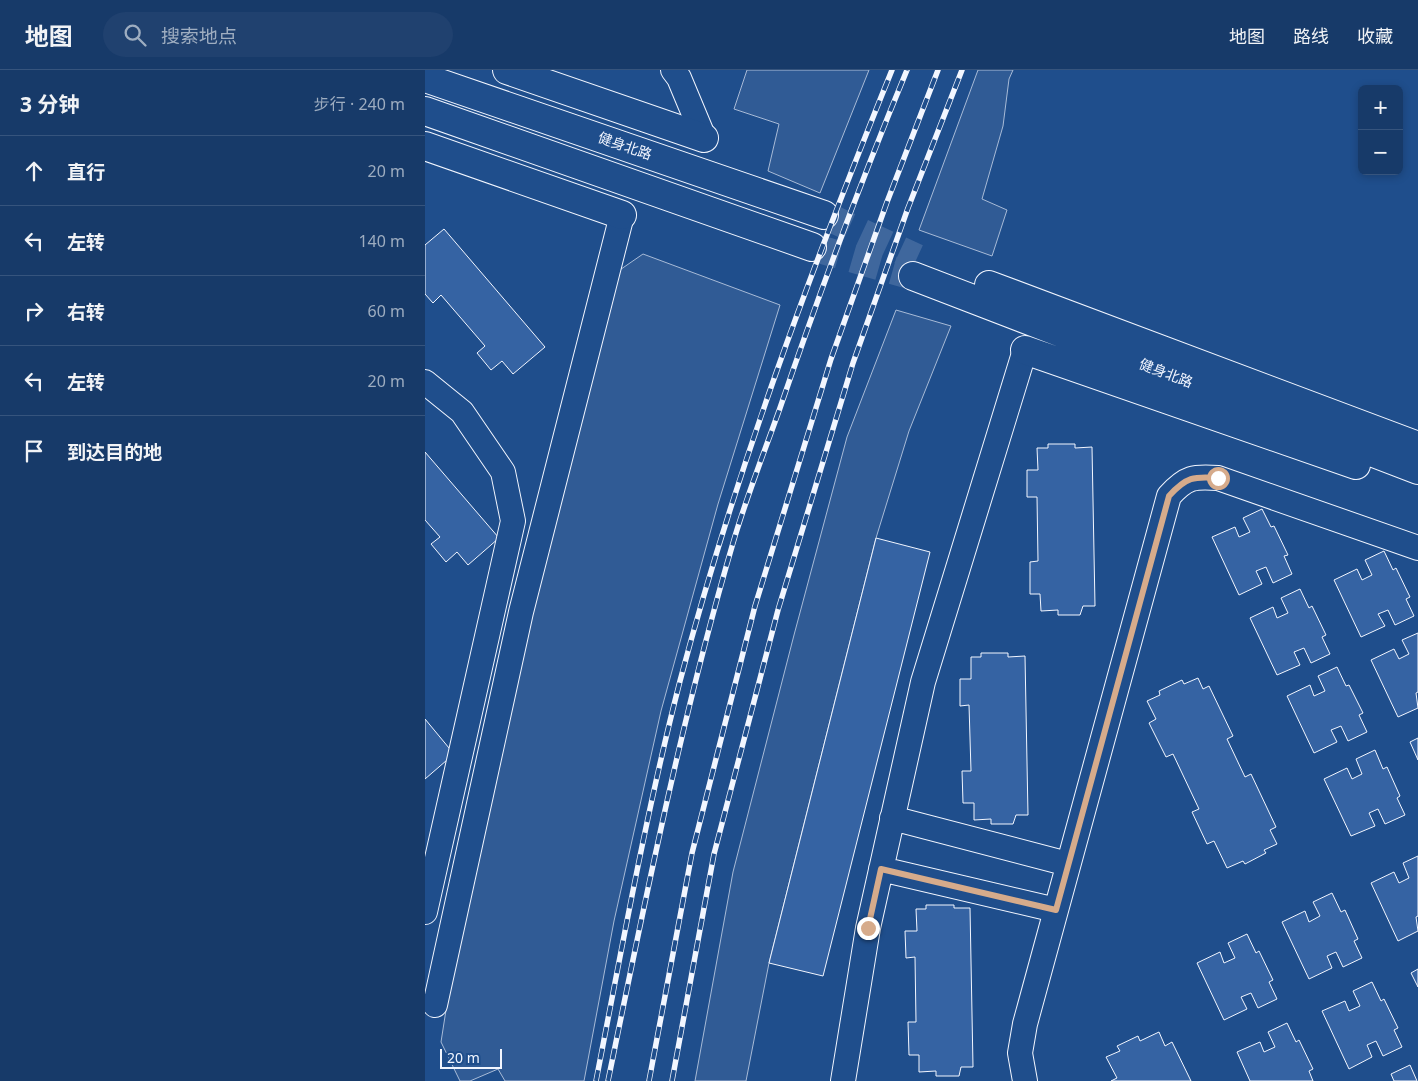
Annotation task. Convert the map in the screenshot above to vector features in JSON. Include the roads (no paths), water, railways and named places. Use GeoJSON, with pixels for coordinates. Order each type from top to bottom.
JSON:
{"type":"FeatureCollection","features":[{"type":"Feature","properties":{"kind":"main road"},"geometry":{"type":"LineString","coordinates":[[507,70],[704,138]]}},
{"type":"Feature","properties":{"kind":"main road","name":"健身北路"},"geometry":{"type":"LineString","coordinates":[[425,78],[824,215]]}},
{"type":"Feature","properties":{"kind":"main road"},"geometry":{"type":"LineString","coordinates":[[425,110],[812,247]]}},
{"type":"Feature","properties":{"kind":"main road"},"geometry":{"type":"LineString","coordinates":[[425,146],[622,215]]}},
{"type":"Feature","properties":{"kind":"main road","name":"健身北路"},"geometry":{"type":"LineString","coordinates":[[1418,446],[915,267],[1418,470]]}},
{"type":"Feature","properties":{"kind":"main road"},"geometry":{"type":"LineString","coordinates":[[1025,350],[1418,487]]}},
{"type":"Feature","properties":{"kind":"street"},"geometry":{"type":"LineString","coordinates":[[673,70],[679,78],[704,138]]}},
{"type":"Feature","properties":{"kind":"street"},"geometry":{"type":"LineString","coordinates":[[435,1005],[521,612],[622,215]]}},
{"type":"Feature","properties":{"kind":"street"},"geometry":{"type":"LineString","coordinates":[[843,1081],[868,928],[923,682],[1025,350]]}},
{"type":"Feature","properties":{"kind":"street"},"geometry":{"type":"LineString","coordinates":[[425,382],[462,412],[503,472],[513,521],[425,912]]}},
{"type":"Feature","properties":{"kind":"street"},"geometry":{"type":"LineString","coordinates":[[1025,1081],[1020,1053],[1025,1024],[1169,496],[1180,484],[1197,476],[1218,478],[1418,548]]}},
{"type":"Feature","properties":{"kind":"street"},"geometry":{"type":"LineString","coordinates":[[893,818],[1068,864]]}},
{"type":"Feature","properties":{"kind":"street"},"geometry":{"type":"LineString","coordinates":[[881,869],[1056,910]]}},
{"type":"Feature","properties":{"kind":"tunnel"},"geometry":{"type":"LineString","coordinates":[[824,215],[917,258]]}},
{"type":"Feature","properties":{"kind":"tunnel"},"geometry":{"type":"LineString","coordinates":[[812,247],[913,276]]}},
{"type":"Feature","properties":{"kind":"railway"},"geometry":{"type":"LineString","coordinates":[[596,1081],[656,780],[680,681],[702,603],[725,526],[776,372],[832,221],[892,70]]}},
{"type":"Feature","properties":{"kind":"railway"},"geometry":{"type":"LineString","coordinates":[[608,1081],[680,744],[733,543],[749,492],[825,280],[907,70]]}},
{"type":"Feature","properties":{"kind":"railway"},"geometry":{"type":"LineString","coordinates":[[649,1081],[692,853],[755,606],[831,359],[887,202],[938,70]]}},
{"type":"Feature","properties":{"kind":"railway"},"geometry":{"type":"LineString","coordinates":[[672,1081],[714,854],[778,610],[853,363],[908,208],[962,70]]}}]}
